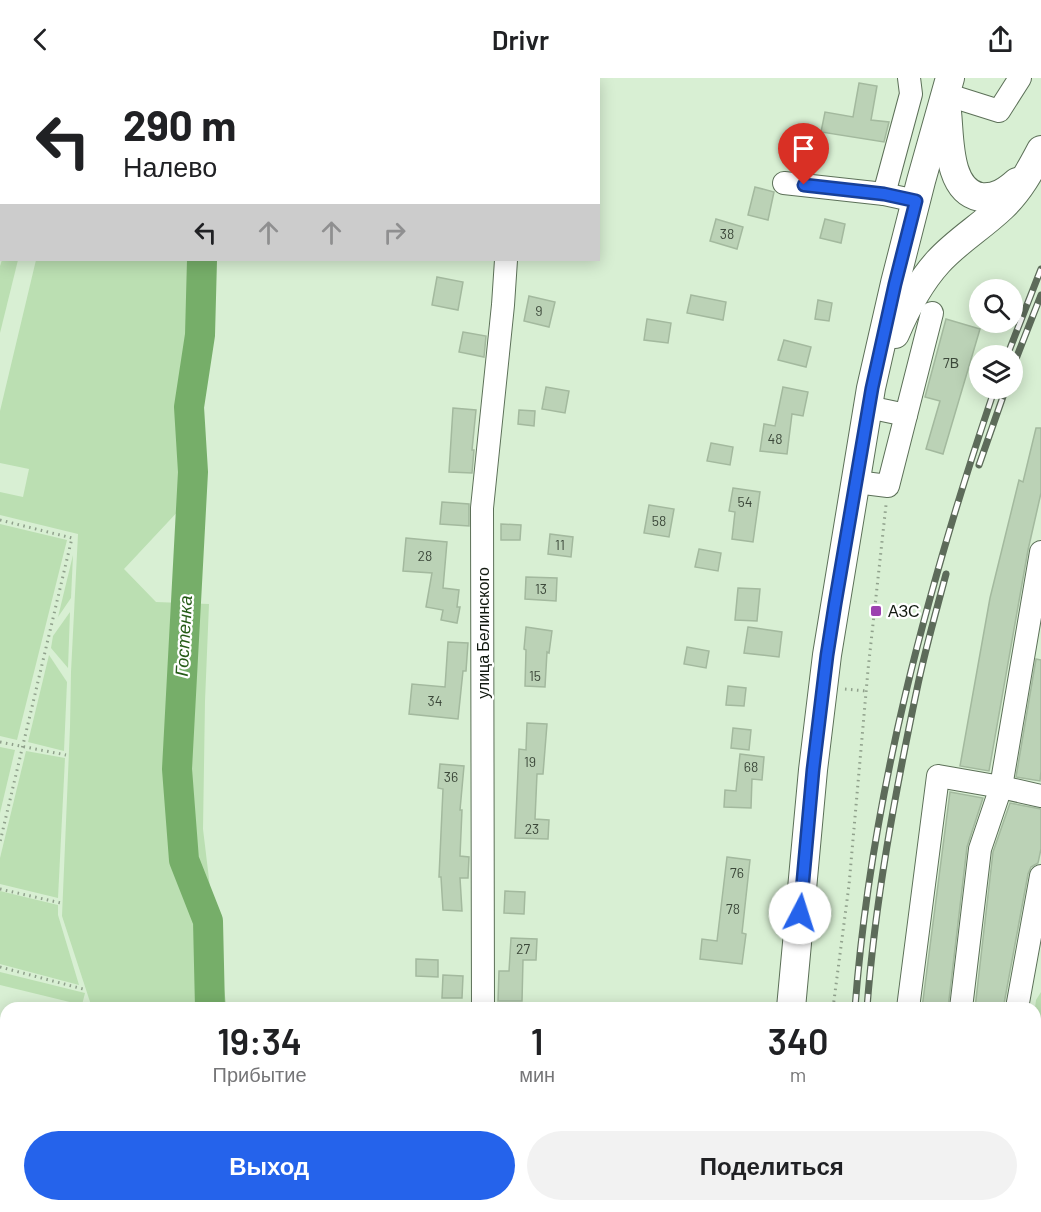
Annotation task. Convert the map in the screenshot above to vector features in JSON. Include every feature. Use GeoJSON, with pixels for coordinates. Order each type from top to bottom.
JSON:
{"type":"FeatureCollection","features":[{"type":"Feature","properties":{"kind":"main road"},"geometry":{"type":"LineString","coordinates":[[940,83],[952,166],[964,188],[983,197],[995,196],[1008,191],[1041,151]]}},
{"type":"Feature","properties":{"kind":"main road"},"geometry":{"type":"LineString","coordinates":[[792,1002],[813,770],[827,655],[870,398],[895,284],[930,152],[940,83]]}},
{"type":"Feature","properties":{"kind":"main road"},"geometry":{"type":"LineString","coordinates":[[870,398],[901,319],[918,287],[939,261],[963,238],[1014,195],[1041,151]]}},
{"type":"Feature","properties":{"kind":"street"},"geometry":{"type":"LineString","coordinates":[[884,194],[911,94],[909,78]]}},
{"type":"Feature","properties":{"kind":"street"},"geometry":{"type":"LineString","coordinates":[[940,83],[999,111],[1020,78]]}},
{"type":"Feature","properties":{"kind":"street"},"geometry":{"type":"LineString","coordinates":[[784,183],[884,194],[916,201]]}},
{"type":"Feature","properties":{"kind":"street","name":"улица Белинского"},"geometry":{"type":"LineString","coordinates":[[483,1002],[482,508],[506,261]]}},
{"type":"Feature","properties":{"kind":"street"},"geometry":{"type":"LineString","coordinates":[[856,482],[888,486],[932,314]]}},
{"type":"Feature","properties":{"kind":"street"},"geometry":{"type":"LineString","coordinates":[[870,398],[906,415]]}},
{"type":"Feature","properties":{"kind":"street"},"geometry":{"type":"LineString","coordinates":[[962,1002],[980,849],[1001,787],[1041,552]]}},
{"type":"Feature","properties":{"kind":"street"},"geometry":{"type":"LineString","coordinates":[[909,1002],[938,776],[1041,796]]}},
{"type":"Feature","properties":{"kind":"street"},"geometry":{"type":"LineString","coordinates":[[1018,1002],[1041,876]]}},
{"type":"Feature","properties":{"kind":"path"},"geometry":{"type":"LineString","coordinates":[[834,1002],[849,885],[867,670],[888,486]]}},
{"type":"Feature","properties":{"kind":"path"},"geometry":{"type":"LineString","coordinates":[[0,520],[72,538],[0,842]]}},
{"type":"Feature","properties":{"kind":"path"},"geometry":{"type":"LineString","coordinates":[[0,742],[66,755]]}},
{"type":"Feature","properties":{"kind":"path"},"geometry":{"type":"LineString","coordinates":[[0,889],[61,903]]}},
{"type":"Feature","properties":{"kind":"path"},"geometry":{"type":"LineString","coordinates":[[0,967],[82,989]]}},
{"type":"Feature","properties":{"kind":"green space"},"geometry":{"type":"Polygon","coordinates":[[[2,261],[18,261],[0,333],[2,261]]]}},
{"type":"Feature","properties":{"kind":"green space"},"geometry":{"type":"Polygon","coordinates":[[[36,261],[197,261],[182,507],[124,569],[156,602],[209,604],[203,829],[226,1002],[90,1002],[62,916],[78,534],[0,515],[0,492],[23,497],[29,469],[0,463],[0,411],[36,261]]]}},
{"type":"Feature","properties":{"kind":"green space"},"geometry":{"type":"Polygon","coordinates":[[[0,524],[67,540],[17,740],[0,736],[0,524]]]}},
{"type":"Feature","properties":{"kind":"green space"},"geometry":{"type":"Polygon","coordinates":[[[73,555],[71,598],[58,617],[73,555]]]}},
{"type":"Feature","properties":{"kind":"green space"},"geometry":{"type":"Polygon","coordinates":[[[70,612],[68,668],[51,648],[53,636],[70,612]]]}},
{"type":"Feature","properties":{"kind":"green space"},"geometry":{"type":"Polygon","coordinates":[[[49,655],[67,682],[64,751],[28,742],[49,655]]]}},
{"type":"Feature","properties":{"kind":"green space"},"geometry":{"type":"Polygon","coordinates":[[[0,747],[15,750],[0,813],[0,747]]]}},
{"type":"Feature","properties":{"kind":"green space"},"geometry":{"type":"Polygon","coordinates":[[[26,751],[65,758],[58,898],[0,884],[0,858],[26,751]]]}},
{"type":"Feature","properties":{"kind":"green space"},"geometry":{"type":"Polygon","coordinates":[[[0,891],[58,905],[58,915],[79,985],[0,964],[0,891]]]}},
{"type":"Feature","properties":{"kind":"green space"},"geometry":{"type":"Polygon","coordinates":[[[0,972],[85,993],[83,1002],[70,1002],[0,985],[0,972]]]}},
{"type":"Feature","properties":{"kind":"green space"},"geometry":{"type":"Polygon","coordinates":[[[1041,992],[1041,1002],[1036,1002],[1041,992]]]}},
{"type":"Feature","properties":{"kind":"building"},"geometry":{"type":"Polygon","coordinates":[[[859,83],[877,86],[871,120],[889,122],[884,142],[821,132],[825,112],[853,117],[859,83]]]}},
{"type":"Feature","properties":{"kind":"building"},"geometry":{"type":"Polygon","coordinates":[[[755,187],[774,192],[768,220],[748,215],[755,187]]]}},
{"type":"Feature","properties":{"kind":"building"},"geometry":{"type":"Polygon","coordinates":[[[716,219],[743,227],[737,249],[710,241],[716,219]]]}},
{"type":"Feature","properties":{"kind":"building"},"geometry":{"type":"Polygon","coordinates":[[[825,219],[845,224],[841,243],[820,238],[825,219]]]}},
{"type":"Feature","properties":{"kind":"building"},"geometry":{"type":"Polygon","coordinates":[[[437,277],[463,282],[458,310],[432,305],[437,277]]]}},
{"type":"Feature","properties":{"kind":"building"},"geometry":{"type":"Polygon","coordinates":[[[691,295],[726,302],[723,320],[687,313],[691,295]]]}},
{"type":"Feature","properties":{"kind":"building"},"geometry":{"type":"Polygon","coordinates":[[[529,296],[555,302],[549,327],[524,321],[529,296]]]}},
{"type":"Feature","properties":{"kind":"building"},"geometry":{"type":"Polygon","coordinates":[[[818,300],[832,303],[829,321],[815,319],[818,300]]]}},
{"type":"Feature","properties":{"kind":"building"},"geometry":{"type":"Polygon","coordinates":[[[647,319],[671,323],[668,343],[644,340],[647,319]]]}},
{"type":"Feature","properties":{"kind":"building"},"geometry":{"type":"Polygon","coordinates":[[[946,319],[969,326],[969,333],[979,333],[975,345],[969,345],[969,366],[943,454],[926,449],[940,401],[925,397],[946,319]]]}},
{"type":"Feature","properties":{"kind":"building"},"geometry":{"type":"Polygon","coordinates":[[[463,332],[486,336],[484,357],[459,352],[463,332]]]}},
{"type":"Feature","properties":{"kind":"building"},"geometry":{"type":"Polygon","coordinates":[[[784,340],[811,347],[806,367],[778,360],[784,340]]]}},
{"type":"Feature","properties":{"kind":"building"},"geometry":{"type":"Polygon","coordinates":[[[546,387],[569,391],[565,413],[542,409],[546,387]]]}},
{"type":"Feature","properties":{"kind":"building"},"geometry":{"type":"Polygon","coordinates":[[[783,387],[808,392],[803,416],[792,414],[787,454],[760,451],[764,424],[775,426],[783,387]]]}},
{"type":"Feature","properties":{"kind":"building"},"geometry":{"type":"Polygon","coordinates":[[[453,408],[476,410],[472,473],[449,472],[453,408]]]}},
{"type":"Feature","properties":{"kind":"building"},"geometry":{"type":"Polygon","coordinates":[[[519,410],[535,411],[534,426],[518,424],[519,410]]]}},
{"type":"Feature","properties":{"kind":"building"},"geometry":{"type":"Polygon","coordinates":[[[1036,428],[1041,428],[1041,493],[1028,550],[989,771],[960,766],[990,598],[1019,480],[1023,482],[1036,428]]]}},
{"type":"Feature","properties":{"kind":"building"},"geometry":{"type":"Polygon","coordinates":[[[711,443],[733,447],[730,465],[707,461],[711,443]]]}},
{"type":"Feature","properties":{"kind":"building"},"geometry":{"type":"Polygon","coordinates":[[[733,488],[760,492],[753,542],[732,539],[735,512],[729,511],[733,488]]]}},
{"type":"Feature","properties":{"kind":"building"},"geometry":{"type":"Polygon","coordinates":[[[442,502],[469,504],[469,526],[440,524],[442,502]]]}},
{"type":"Feature","properties":{"kind":"building"},"geometry":{"type":"Polygon","coordinates":[[[649,505],[674,509],[669,537],[644,533],[649,505]]]}},
{"type":"Feature","properties":{"kind":"building"},"geometry":{"type":"Polygon","coordinates":[[[501,524],[521,525],[520,540],[501,540],[501,524]]]}},
{"type":"Feature","properties":{"kind":"building"},"geometry":{"type":"Polygon","coordinates":[[[550,534],[573,537],[571,557],[548,554],[550,534]]]}},
{"type":"Feature","properties":{"kind":"building"},"geometry":{"type":"Polygon","coordinates":[[[406,538],[447,542],[443,588],[459,590],[457,607],[460,607],[457,623],[441,620],[443,610],[426,607],[432,573],[403,571],[406,538]]]}},
{"type":"Feature","properties":{"kind":"building"},"geometry":{"type":"Polygon","coordinates":[[[699,549],[721,553],[718,571],[695,567],[699,549]]]}},
{"type":"Feature","properties":{"kind":"building"},"geometry":{"type":"Polygon","coordinates":[[[526,577],[557,578],[556,601],[525,599],[526,577]]]}},
{"type":"Feature","properties":{"kind":"building"},"geometry":{"type":"Polygon","coordinates":[[[738,588],[760,589],[757,621],[735,620],[738,588]]]}},
{"type":"Feature","properties":{"kind":"building"},"geometry":{"type":"Polygon","coordinates":[[[526,627],[552,631],[549,653],[547,652],[545,687],[525,686],[526,627]]]}},
{"type":"Feature","properties":{"kind":"building"},"geometry":{"type":"Polygon","coordinates":[[[748,627],[782,632],[779,657],[744,653],[748,627]]]}},
{"type":"Feature","properties":{"kind":"building"},"geometry":{"type":"Polygon","coordinates":[[[448,642],[468,643],[458,719],[409,714],[412,684],[445,687],[448,642]]]}},
{"type":"Feature","properties":{"kind":"building"},"geometry":{"type":"Polygon","coordinates":[[[687,647],[709,651],[706,668],[684,664],[687,647]]]}},
{"type":"Feature","properties":{"kind":"building"},"geometry":{"type":"Polygon","coordinates":[[[1036,659],[1041,660],[1040,781],[1016,777],[1036,659]]]}},
{"type":"Feature","properties":{"kind":"building"},"geometry":{"type":"Polygon","coordinates":[[[728,686],[746,688],[744,706],[726,705],[728,686]]]}},
{"type":"Feature","properties":{"kind":"building"},"geometry":{"type":"Polygon","coordinates":[[[527,723],[547,724],[543,774],[537,774],[535,819],[549,820],[548,839],[515,838],[519,749],[526,750],[527,723]]]}},
{"type":"Feature","properties":{"kind":"building"},"geometry":{"type":"Polygon","coordinates":[[[733,728],[751,730],[749,750],[731,748],[733,728]]]}},
{"type":"Feature","properties":{"kind":"building"},"geometry":{"type":"Polygon","coordinates":[[[740,754],[764,757],[762,780],[752,779],[751,808],[724,807],[725,790],[736,791],[740,754]]]}},
{"type":"Feature","properties":{"kind":"building"},"geometry":{"type":"Polygon","coordinates":[[[440,764],[464,766],[460,810],[462,810],[460,856],[469,857],[468,878],[460,878],[462,911],[443,910],[441,877],[439,877],[443,789],[438,788],[440,764]]]}},
{"type":"Feature","properties":{"kind":"building"},"geometry":{"type":"Polygon","coordinates":[[[950,792],[983,798],[967,847],[949,1002],[923,1002],[950,792]]]}},
{"type":"Feature","properties":{"kind":"building"},"geometry":{"type":"Polygon","coordinates":[[[1010,803],[1041,809],[1041,849],[1038,863],[1031,867],[1028,874],[1004,1002],[976,1002],[993,852],[1010,803]]]}},
{"type":"Feature","properties":{"kind":"building"},"geometry":{"type":"Polygon","coordinates":[[[727,857],[750,860],[742,933],[746,934],[742,964],[700,959],[702,939],[717,941],[727,857]]]}},
{"type":"Feature","properties":{"kind":"building"},"geometry":{"type":"Polygon","coordinates":[[[505,891],[525,892],[524,914],[504,913],[505,891]]]}},
{"type":"Feature","properties":{"kind":"building"},"geometry":{"type":"Polygon","coordinates":[[[511,938],[537,939],[536,960],[523,960],[522,1001],[498,1001],[499,971],[509,971],[511,938]]]}},
{"type":"Feature","properties":{"kind":"building"},"geometry":{"type":"Polygon","coordinates":[[[416,959],[438,960],[438,977],[416,976],[416,959]]]}},
{"type":"Feature","properties":{"kind":"building"},"geometry":{"type":"Polygon","coordinates":[[[443,975],[463,976],[462,998],[442,998],[443,975]]]}},
{"type":"Feature","properties":{"kind":"waterway","name":"Гостенка"},"geometry":{"type":"LineString","coordinates":[[202,261],[200,335],[189,407],[193,472],[177,769],[184,860],[208,921],[210,1002]]}},
{"type":"Feature","properties":{"kind":"railway"},"geometry":{"type":"LineString","coordinates":[[1011,345],[1041,269]]}},
{"type":"Feature","properties":{"kind":"railway"},"geometry":{"type":"LineString","coordinates":[[1021,345],[1041,295]]}},
{"type":"Feature","properties":{"kind":"railway"},"geometry":{"type":"LineString","coordinates":[[856,1002],[874,850],[888,772],[925,617],[991,399]]}},
{"type":"Feature","properties":{"kind":"railway"},"geometry":{"type":"LineString","coordinates":[[979,465],[1002,399]]}},
{"type":"Feature","properties":{"kind":"railway"},"geometry":{"type":"LineString","coordinates":[[868,1002],[875,928],[894,808],[920,674],[946,574]]}},
{"type":"Feature","properties":{"kind":"place","name":"АЗС"},"geometry":{"type":"Point","coordinates":[876,611]}},
{"type":"Feature","properties":{"kind":"route"},"geometry":{"type":"LineString","coordinates":[[800,913],[813,770],[835,604],[872,388],[916,201],[884,194],[804,185]]}}]}
